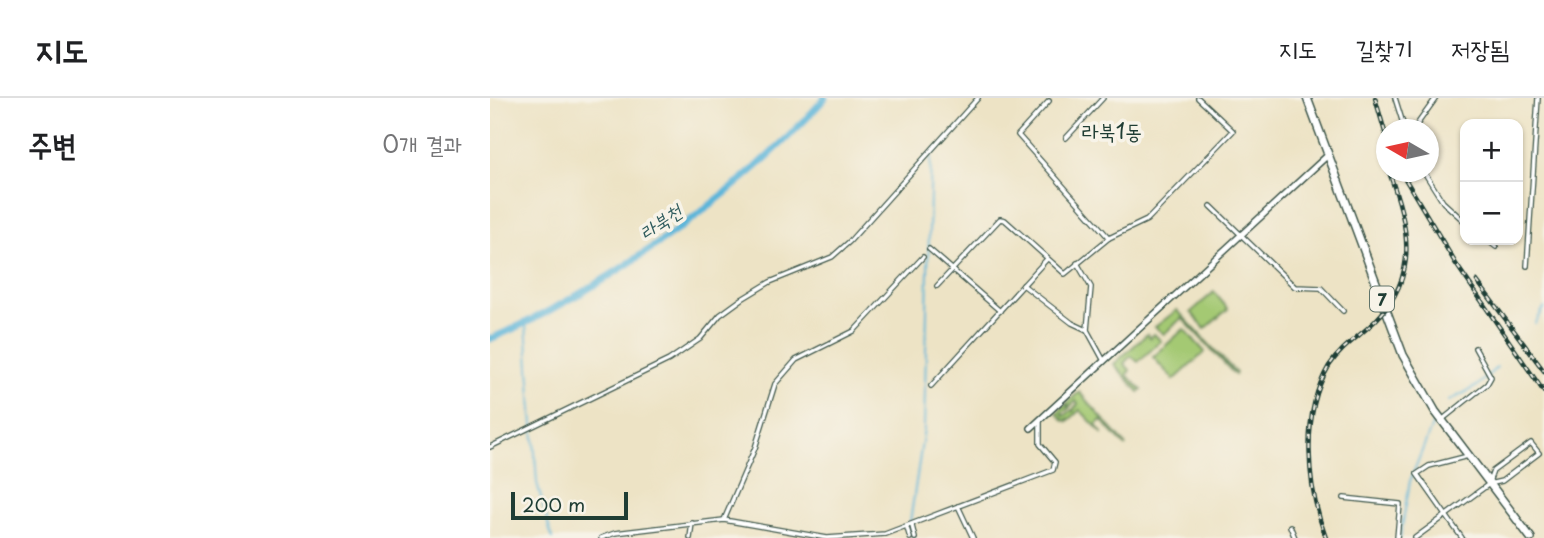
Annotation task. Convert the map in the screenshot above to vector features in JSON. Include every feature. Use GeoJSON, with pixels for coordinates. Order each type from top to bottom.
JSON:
{"type":"FeatureCollection","features":[{"type":"Feature","properties":{"kind":"highway","name":"7"},"geometry":{"type":"LineString","coordinates":[[1307,98],[1403,355],[1441,420],[1527,537]]}},
{"type":"Feature","properties":{"kind":"street"},"geometry":{"type":"LineString","coordinates":[[490,447],[669,360],[700,339],[726,310],[758,288],[832,257],[849,242],[978,98]]}},
{"type":"Feature","properties":{"kind":"street"},"geometry":{"type":"LineString","coordinates":[[1066,138],[1103,98]]}},
{"type":"Feature","properties":{"kind":"street"},"geometry":{"type":"LineString","coordinates":[[937,286],[1000,219],[1005,220],[1065,274],[1109,239],[1147,220],[1233,131],[1198,98]]}},
{"type":"Feature","properties":{"kind":"street"},"geometry":{"type":"LineString","coordinates":[[1395,98],[1402,119]]}},
{"type":"Feature","properties":{"kind":"street"},"geometry":{"type":"LineString","coordinates":[[1421,119],[1436,98]]}},
{"type":"Feature","properties":{"kind":"street"},"geometry":{"type":"LineString","coordinates":[[1527,266],[1538,98]]}},
{"type":"Feature","properties":{"kind":"street"},"geometry":{"type":"LineString","coordinates":[[1049,101],[1017,135],[1109,239]]}},
{"type":"Feature","properties":{"kind":"street"},"geometry":{"type":"LineString","coordinates":[[1031,428],[1328,155]]}},
{"type":"Feature","properties":{"kind":"street"},"geometry":{"type":"LineString","coordinates":[[1430,182],[1443,202],[1460,217]]}},
{"type":"Feature","properties":{"kind":"street"},"geometry":{"type":"LineString","coordinates":[[1211,206],[1295,287],[1321,288],[1343,311]]}},
{"type":"Feature","properties":{"kind":"street"},"geometry":{"type":"LineString","coordinates":[[929,249],[1000,311]]}},
{"type":"Feature","properties":{"kind":"street"},"geometry":{"type":"LineString","coordinates":[[724,520],[755,448],[775,384],[796,360],[853,331],[923,257]]}},
{"type":"Feature","properties":{"kind":"street"},"geometry":{"type":"LineString","coordinates":[[931,386],[1047,259]]}},
{"type":"Feature","properties":{"kind":"street"},"geometry":{"type":"LineString","coordinates":[[1077,263],[1091,287],[1087,330],[1104,360]]}},
{"type":"Feature","properties":{"kind":"street"},"geometry":{"type":"LineString","coordinates":[[1023,285],[1072,323],[1087,330]]}},
{"type":"Feature","properties":{"kind":"street"},"geometry":{"type":"LineString","coordinates":[[1441,420],[1490,374],[1475,348]]}},
{"type":"Feature","properties":{"kind":"street"},"geometry":{"type":"LineString","coordinates":[[601,538],[615,533],[724,520],[827,538],[885,534],[1053,470],[1055,462],[1040,444],[1040,420]]}},
{"type":"Feature","properties":{"kind":"street"},"geometry":{"type":"LineString","coordinates":[[1415,538],[1489,484],[1502,481],[1539,453],[1531,443],[1493,471],[1489,484]]}},
{"type":"Feature","properties":{"kind":"street"},"geometry":{"type":"LineString","coordinates":[[1462,538],[1417,474],[1429,466],[1468,456]]}},
{"type":"Feature","properties":{"kind":"street"},"geometry":{"type":"LineString","coordinates":[[1345,498],[1401,504],[1397,538]]}},
{"type":"Feature","properties":{"kind":"street"},"geometry":{"type":"LineString","coordinates":[[958,506],[973,538]]}},
{"type":"Feature","properties":{"kind":"street"},"geometry":{"type":"LineString","coordinates":[[690,538],[692,522]]}},
{"type":"Feature","properties":{"kind":"street"},"geometry":{"type":"LineString","coordinates":[[1290,526],[1295,538]]}},
{"type":"Feature","properties":{"kind":"street"},"geometry":{"type":"LineString","coordinates":[[909,527],[912,538]]}},
{"type":"Feature","properties":{"kind":"green space"},"geometry":{"type":"Polygon","coordinates":[[[1214,292],[1228,309],[1205,329],[1191,312],[1214,292]]]}},
{"type":"Feature","properties":{"kind":"green space"},"geometry":{"type":"Polygon","coordinates":[[[1177,310],[1235,375],[1182,318],[1164,334],[1155,327],[1177,310]]]}},
{"type":"Feature","properties":{"kind":"green space"},"geometry":{"type":"Polygon","coordinates":[[[1184,329],[1205,352],[1174,380],[1153,357],[1184,329]]]}},
{"type":"Feature","properties":{"kind":"green space"},"geometry":{"type":"Polygon","coordinates":[[[1147,334],[1150,338],[1154,334],[1161,341],[1138,362],[1131,356],[1124,363],[1130,370],[1127,375],[1142,390],[1139,392],[1114,364],[1147,334]]]}},
{"type":"Feature","properties":{"kind":"green space"},"geometry":{"type":"Polygon","coordinates":[[[1079,392],[1126,447],[1101,420],[1096,425],[1103,434],[1080,410],[1067,422],[1068,419],[1064,421],[1057,413],[1065,404],[1069,408],[1062,413],[1064,416],[1072,410],[1074,412],[1078,404],[1076,401],[1070,407],[1067,403],[1079,392]]]}},
{"type":"Feature","properties":{"kind":"waterway","name":"라북천"},"geometry":{"type":"LineString","coordinates":[[490,339],[578,294],[670,235],[755,168],[825,98]]}},
{"type":"Feature","properties":{"kind":"waterway"},"geometry":{"type":"LineString","coordinates":[[910,522],[924,429],[931,154]]}},
{"type":"Feature","properties":{"kind":"waterway"},"geometry":{"type":"LineString","coordinates":[[1535,324],[1544,308]]}},
{"type":"Feature","properties":{"kind":"waterway"},"geometry":{"type":"LineString","coordinates":[[526,324],[537,483],[552,538]]}},
{"type":"Feature","properties":{"kind":"waterway"},"geometry":{"type":"LineString","coordinates":[[1449,401],[1477,386],[1497,367]]}},
{"type":"Feature","properties":{"kind":"waterway"},"geometry":{"type":"LineString","coordinates":[[1400,538],[1410,481],[1433,423]]}},
{"type":"Feature","properties":{"kind":"waterway"},"geometry":{"type":"LineString","coordinates":[[910,528],[913,538]]}},
{"type":"Feature","properties":{"kind":"railway"},"geometry":{"type":"LineString","coordinates":[[1375,98],[1381,119]]}},
{"type":"Feature","properties":{"kind":"railway"},"geometry":{"type":"LineString","coordinates":[[1326,538],[1319,518],[1311,474],[1310,429],[1314,406],[1329,366],[1390,304],[1399,286],[1405,268],[1405,230],[1392,182]]}},
{"type":"Feature","properties":{"kind":"railway"},"geometry":{"type":"LineString","coordinates":[[1407,182],[1456,264],[1544,392]]}},
{"type":"Feature","properties":{"kind":"railway"},"geometry":{"type":"LineString","coordinates":[[1477,281],[1544,371]]}},
{"type":"Feature","properties":{"kind":"district","name":"라북1동"},"geometry":{"type":"Point","coordinates":[1112,130]}}]}
